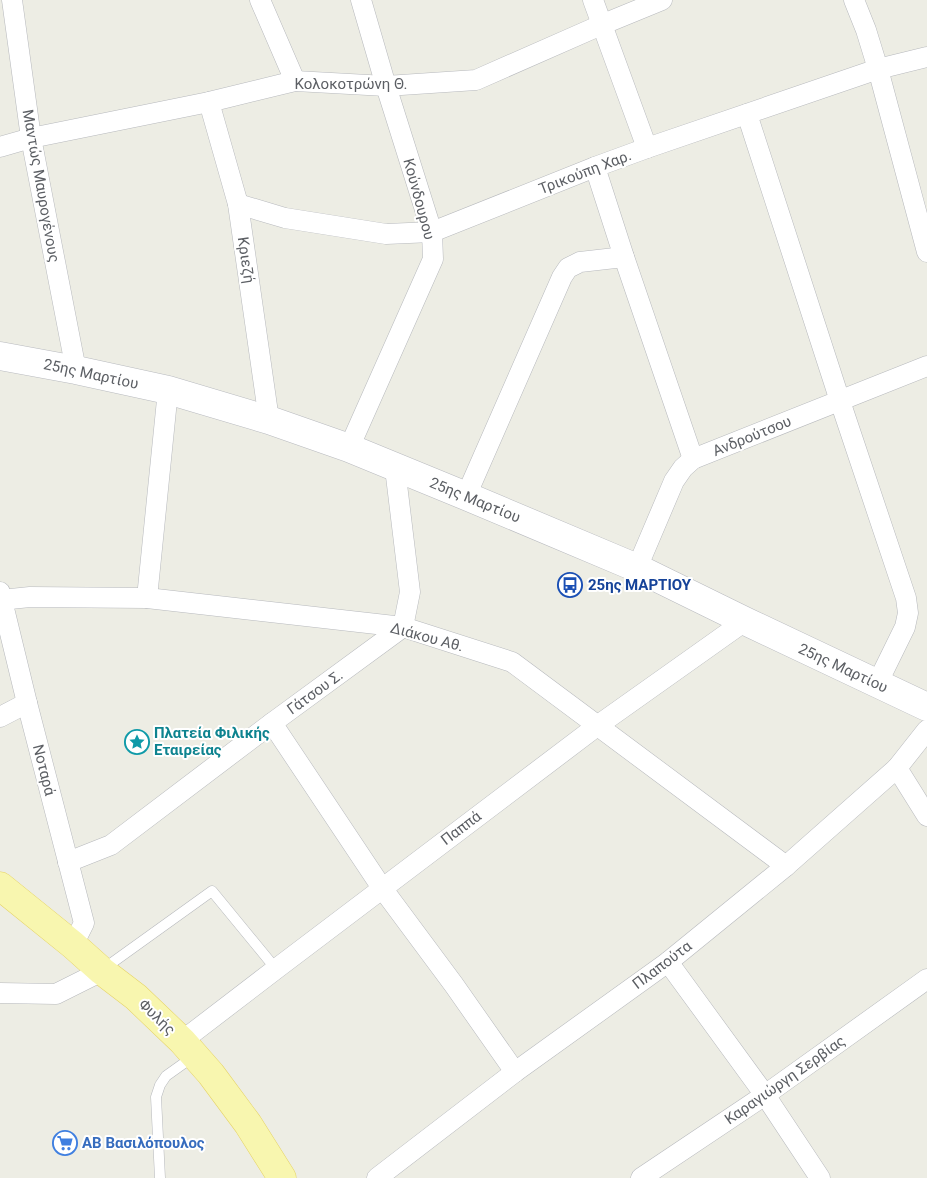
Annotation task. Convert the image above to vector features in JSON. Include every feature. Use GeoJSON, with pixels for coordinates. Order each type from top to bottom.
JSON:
{"type":"FeatureCollection","features":[{"type":"Feature","properties":{"kind":"main road","name":"25ης Μαρτίου"},"geometry":{"type":"LineString","coordinates":[[0,356],[168,390],[268,420],[349,448],[637,568],[927,707]]}},
{"type":"Feature","properties":{"kind":"main road","name":"Φυλής"},"geometry":{"type":"LineString","coordinates":[[0,886],[136,997],[189,1048],[248,1124],[282,1178]]}},
{"type":"Feature","properties":{"kind":"street","name":"Μαντώς Μαυρογένους"},"geometry":{"type":"LineString","coordinates":[[12,0],[32,138],[76,370]]}},
{"type":"Feature","properties":{"kind":"street"},"geometry":{"type":"LineString","coordinates":[[260,0],[295,81]]}},
{"type":"Feature","properties":{"kind":"street","name":"Κούνδουρου"},"geometry":{"type":"LineString","coordinates":[[349,448],[433,259],[432,232],[361,0]]}},
{"type":"Feature","properties":{"kind":"street"},"geometry":{"type":"LineString","coordinates":[[593,0],[647,148]]}},
{"type":"Feature","properties":{"kind":"street","name":"Κολοκοτρώνη Θ."},"geometry":{"type":"LineString","coordinates":[[0,147],[32,138],[209,102],[295,81],[386,86],[476,80],[662,0]]}},
{"type":"Feature","properties":{"kind":"street"},"geometry":{"type":"LineString","coordinates":[[854,0],[878,69],[927,252]]}},
{"type":"Feature","properties":{"kind":"street","name":"Τρικούπη Χαρ."},"geometry":{"type":"LineString","coordinates":[[238,204],[285,218],[386,234],[432,232],[594,167],[647,148],[878,69],[927,57]]}},
{"type":"Feature","properties":{"kind":"street","name":"Κριεζή"},"geometry":{"type":"LineString","coordinates":[[209,102],[238,204],[268,420]]}},
{"type":"Feature","properties":{"kind":"street"},"geometry":{"type":"LineString","coordinates":[[747,114],[906,598],[908,613],[905,627],[877,684]]}},
{"type":"Feature","properties":{"kind":"street"},"geometry":{"type":"LineString","coordinates":[[594,167],[693,459]]}},
{"type":"Feature","properties":{"kind":"street"},"geometry":{"type":"LineString","coordinates":[[466,496],[562,276],[568,268],[580,262],[624,257]]}},
{"type":"Feature","properties":{"kind":"street","name":"Ανδρούτσου"},"geometry":{"type":"LineString","coordinates":[[637,568],[674,481],[683,468],[693,459],[927,366]]}},
{"type":"Feature","properties":{"kind":"street"},"geometry":{"type":"LineString","coordinates":[[147,598],[168,390]]}},
{"type":"Feature","properties":{"kind":"street"},"geometry":{"type":"LineString","coordinates":[[395,468],[410,592],[404,627]]}},
{"type":"Feature","properties":{"kind":"street","name":"Διάκου Αθ."},"geometry":{"type":"LineString","coordinates":[[1,597],[147,598],[404,627],[512,662],[786,866]]}},
{"type":"Feature","properties":{"kind":"street","name":"Νοταρά"},"geometry":{"type":"LineString","coordinates":[[1,597],[84,923],[73,945]]}},
{"type":"Feature","properties":{"kind":"street","name":"Παππά"},"geometry":{"type":"LineString","coordinates":[[189,1048],[276,969],[597,726],[745,621]]}},
{"type":"Feature","properties":{"kind":"street","name":"Γάτσου Σ."},"geometry":{"type":"LineString","coordinates":[[68,862],[111,845],[272,723],[404,627]]}},
{"type":"Feature","properties":{"kind":"street"},"geometry":{"type":"LineString","coordinates":[[0,717],[27,704]]}},
{"type":"Feature","properties":{"kind":"street"},"geometry":{"type":"LineString","coordinates":[[272,723],[382,888],[515,1072]]}},
{"type":"Feature","properties":{"kind":"street","name":"Πλαπούτα"},"geometry":{"type":"LineString","coordinates":[[377,1178],[515,1072],[668,962],[786,866],[897,768],[927,730]]}},
{"type":"Feature","properties":{"kind":"street"},"geometry":{"type":"LineString","coordinates":[[897,768],[927,816]]}},
{"type":"Feature","properties":{"kind":"street"},"geometry":{"type":"LineString","coordinates":[[668,962],[765,1095],[820,1178]]}},
{"type":"Feature","properties":{"kind":"street"},"geometry":{"type":"LineString","coordinates":[[0,993],[56,994],[102,971]]}},
{"type":"Feature","properties":{"kind":"street","name":"Καραγιώργη Σερβίας"},"geometry":{"type":"LineString","coordinates":[[641,1178],[765,1095],[927,979]]}},
{"type":"Feature","properties":{"kind":"lane"},"geometry":{"type":"LineString","coordinates":[[102,971],[212,890],[276,969]]}},
{"type":"Feature","properties":{"kind":"lane"},"geometry":{"type":"LineString","coordinates":[[160,1178],[156,1097],[160,1085],[166,1076],[189,1048]]}},
{"type":"Feature","properties":{"kind":"place","name":"25ης ΜΑΡΤΙΟΥ"},"geometry":{"type":"Point","coordinates":[570,585]}},
{"type":"Feature","properties":{"kind":"place","name":"Πλατεία Φιλικής Εταιρείας"},"geometry":{"type":"Point","coordinates":[137,742]}},
{"type":"Feature","properties":{"kind":"place","name":"ΑΒ Βασιλόπουλος"},"geometry":{"type":"Point","coordinates":[65,1143]}}]}
